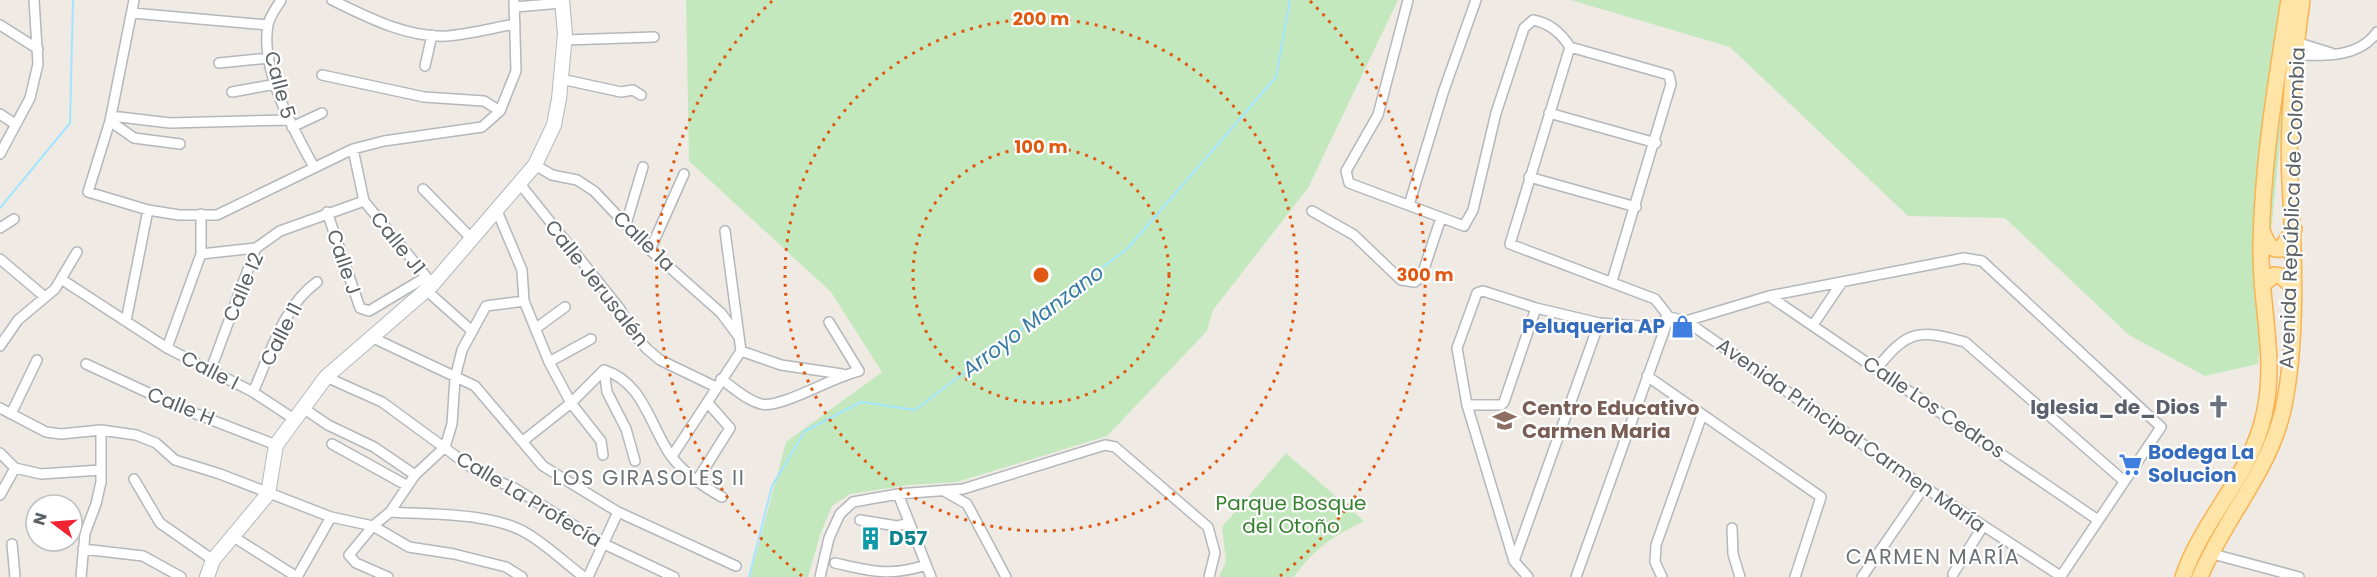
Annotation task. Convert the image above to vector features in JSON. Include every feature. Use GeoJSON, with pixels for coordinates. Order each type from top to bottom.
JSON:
{"type":"FeatureCollection","features":[{"type":"Feature","properties":{"kind":"main road","name":"Avenida República de Colombia"},"geometry":{"type":"LineString","coordinates":[[2200,577],[2260,470],[2278,429],[2289,364],[2294,228],[2290,180],[2300,2]]}},
{"type":"Feature","properties":{"kind":"main road","name":"Avenida República de Colombia"},"geometry":{"type":"LineString","coordinates":[[2183,577],[2195,549],[2251,451],[2264,417],[2269,379],[2269,342],[2262,285],[2262,231],[2268,152],[2300,2]]}},
{"type":"Feature","properties":{"kind":"main road"},"geometry":{"type":"LineString","coordinates":[[2262,231],[2270,247],[2275,250],[2284,245],[2294,228]]}},
{"type":"Feature","properties":{"kind":"main road"},"geometry":{"type":"LineString","coordinates":[[2262,285],[2274,276],[2280,276],[2292,286]]}},
{"type":"Feature","properties":{"kind":"street"},"geometry":{"type":"LineString","coordinates":[[0,154],[30,98],[38,64],[34,0]]}},
{"type":"Feature","properties":{"kind":"street"},"geometry":{"type":"LineString","coordinates":[[134,0],[110,118],[88,192],[148,210],[179,215],[217,215],[230,211],[353,149],[384,141],[482,127],[500,111],[516,71],[515,3],[562,2],[565,40],[554,124],[536,165],[472,239],[428,284],[326,377],[276,445],[268,494],[213,560],[207,577]]}},
{"type":"Feature","properties":{"kind":"street","name":"Calle 5"},"geometry":{"type":"LineString","coordinates":[[281,0],[268,24],[269,58],[290,124],[314,167]]}},
{"type":"Feature","properties":{"kind":"street"},"geometry":{"type":"LineString","coordinates":[[333,0],[378,22],[432,35],[447,36],[515,24]]}},
{"type":"Feature","properties":{"kind":"street"},"geometry":{"type":"LineString","coordinates":[[1408,0],[1378,115],[1346,171],[1349,183],[1464,226],[1470,220],[1496,113],[1524,28],[1533,20],[1545,22],[1564,37],[1570,47],[1669,75],[1671,84],[1656,143],[1612,281]]}},
{"type":"Feature","properties":{"kind":"street"},"geometry":{"type":"LineString","coordinates":[[1408,205],[1444,90],[1476,0]]}},
{"type":"Feature","properties":{"kind":"street"},"geometry":{"type":"LineString","coordinates":[[132,13],[268,24]]}},
{"type":"Feature","properties":{"kind":"street"},"geometry":{"type":"LineString","coordinates":[[0,25],[38,49]]}},
{"type":"Feature","properties":{"kind":"street"},"geometry":{"type":"LineString","coordinates":[[2296,49],[2334,54],[2361,49],[2377,32]]}},
{"type":"Feature","properties":{"kind":"street"},"geometry":{"type":"LineString","coordinates":[[425,66],[432,35]]}},
{"type":"Feature","properties":{"kind":"street"},"geometry":{"type":"LineString","coordinates":[[565,40],[654,37]]}},
{"type":"Feature","properties":{"kind":"street"},"geometry":{"type":"LineString","coordinates":[[1570,47],[1510,244],[1655,299],[1669,317]]}},
{"type":"Feature","properties":{"kind":"street"},"geometry":{"type":"LineString","coordinates":[[219,63],[269,58]]}},
{"type":"Feature","properties":{"kind":"street"},"geometry":{"type":"LineString","coordinates":[[322,75],[424,97],[484,101],[500,111]]}},
{"type":"Feature","properties":{"kind":"street"},"geometry":{"type":"LineString","coordinates":[[561,79],[621,92],[633,90],[641,95]]}},
{"type":"Feature","properties":{"kind":"street"},"geometry":{"type":"LineString","coordinates":[[232,92],[276,84]]}},
{"type":"Feature","properties":{"kind":"street"},"geometry":{"type":"LineString","coordinates":[[110,118],[170,123],[290,124],[322,113]]}},
{"type":"Feature","properties":{"kind":"street"},"geometry":{"type":"LineString","coordinates":[[1549,113],[1656,143]]}},
{"type":"Feature","properties":{"kind":"street"},"geometry":{"type":"LineString","coordinates":[[0,114],[15,124]]}},
{"type":"Feature","properties":{"kind":"street"},"geometry":{"type":"LineString","coordinates":[[110,118],[134,138],[180,144]]}},
{"type":"Feature","properties":{"kind":"street"},"geometry":{"type":"LineString","coordinates":[[353,149],[364,201]]}},
{"type":"Feature","properties":{"kind":"street","name":"Calle 1a"},"geometry":{"type":"LineString","coordinates":[[536,165],[552,175],[577,180],[594,191],[651,250],[721,313],[740,337]]}},
{"type":"Feature","properties":{"kind":"street"},"geometry":{"type":"LineString","coordinates":[[626,224],[643,167]]}},
{"type":"Feature","properties":{"kind":"street"},"geometry":{"type":"LineString","coordinates":[[651,250],[684,174]]}},
{"type":"Feature","properties":{"kind":"street"},"geometry":{"type":"LineString","coordinates":[[1529,177],[1636,207]]}},
{"type":"Feature","properties":{"kind":"street","name":"Calle Jerusalén"},"geometry":{"type":"LineString","coordinates":[[520,184],[620,309],[632,332],[660,360],[719,383],[762,405],[775,405],[842,374]]}},
{"type":"Feature","properties":{"kind":"street"},"geometry":{"type":"LineString","coordinates":[[423,189],[472,239]]}},
{"type":"Feature","properties":{"kind":"street","name":"Calle I2"},"geometry":{"type":"LineString","coordinates":[[211,369],[256,248],[280,231],[327,212],[364,201]]}},
{"type":"Feature","properties":{"kind":"street","name":"Calle J1"},"geometry":{"type":"LineString","coordinates":[[364,201],[428,284],[472,331]]}},
{"type":"Feature","properties":{"kind":"street"},"geometry":{"type":"LineString","coordinates":[[126,321],[148,210]]}},
{"type":"Feature","properties":{"kind":"street"},"geometry":{"type":"LineString","coordinates":[[497,211],[522,270],[524,301],[549,362],[571,403],[601,441],[603,455]]}},
{"type":"Feature","properties":{"kind":"street"},"geometry":{"type":"LineString","coordinates":[[1312,211],[1354,235],[1401,280],[1415,282],[1422,275],[1441,218]]}},
{"type":"Feature","properties":{"kind":"street","name":"Calle J"},"geometry":{"type":"LineString","coordinates":[[327,212],[360,308],[369,311],[428,284]]}},
{"type":"Feature","properties":{"kind":"street"},"geometry":{"type":"LineString","coordinates":[[168,348],[201,254],[201,214]]}},
{"type":"Feature","properties":{"kind":"street"},"geometry":{"type":"LineString","coordinates":[[0,228],[14,219]]}},
{"type":"Feature","properties":{"kind":"street"},"geometry":{"type":"LineString","coordinates":[[672,456],[741,351],[725,231]]}},
{"type":"Feature","properties":{"kind":"street"},"geometry":{"type":"LineString","coordinates":[[201,254],[256,248]]}},
{"type":"Feature","properties":{"kind":"street"},"geometry":{"type":"LineString","coordinates":[[0,346],[18,320],[45,297],[61,279],[77,252]]}},
{"type":"Feature","properties":{"kind":"street"},"geometry":{"type":"LineString","coordinates":[[1686,321],[1769,296],[1964,258],[1982,261],[2161,427],[2062,576]]}},
{"type":"Feature","properties":{"kind":"street"},"geometry":{"type":"LineString","coordinates":[[0,260],[45,297]]}},
{"type":"Feature","properties":{"kind":"street","name":"Calle I"},"geometry":{"type":"LineString","coordinates":[[61,279],[168,348],[253,392],[374,447],[415,475]]}},
{"type":"Feature","properties":{"kind":"street","name":"Calle I1"},"geometry":{"type":"LineString","coordinates":[[253,392],[290,312],[302,293],[317,282]]}},
{"type":"Feature","properties":{"kind":"street"},"geometry":{"type":"LineString","coordinates":[[1814,325],[1842,282]]}},
{"type":"Feature","properties":{"kind":"street"},"geometry":{"type":"LineString","coordinates":[[1528,577],[1514,561],[1467,405],[1457,348],[1477,293],[1483,291],[1536,308],[1599,323],[1654,327],[1669,317]]}},
{"type":"Feature","properties":{"kind":"street","name":"Calle Los Cedros"},"geometry":{"type":"LineString","coordinates":[[1769,296],[2098,520]]}},
{"type":"Feature","properties":{"kind":"street"},"geometry":{"type":"LineString","coordinates":[[388,577],[356,563],[349,555],[373,526],[390,512],[406,485],[445,447],[452,424],[455,378],[462,350],[486,306],[524,301]]}},
{"type":"Feature","properties":{"kind":"street"},"geometry":{"type":"LineString","coordinates":[[535,329],[565,307]]}},
{"type":"Feature","properties":{"kind":"street"},"geometry":{"type":"LineString","coordinates":[[1467,405],[1501,405],[1504,402],[1536,308]]}},
{"type":"Feature","properties":{"kind":"street"},"geometry":{"type":"LineString","coordinates":[[1576,577],[1669,317]]}},
{"type":"Feature","properties":{"kind":"street","name":"Avenida Principal Carmen María"},"geometry":{"type":"LineString","coordinates":[[1669,317],[1686,321],[1924,487],[2062,576]]}},
{"type":"Feature","properties":{"kind":"street"},"geometry":{"type":"LineString","coordinates":[[741,351],[781,365],[842,374],[859,371],[829,322]]}},
{"type":"Feature","properties":{"kind":"street"},"geometry":{"type":"LineString","coordinates":[[1514,561],[1599,323]]}},
{"type":"Feature","properties":{"kind":"street"},"geometry":{"type":"LineString","coordinates":[[1877,368],[1895,345],[1912,335],[1939,335],[1965,342],[2124,481]]}},
{"type":"Feature","properties":{"kind":"street"},"geometry":{"type":"LineString","coordinates":[[371,337],[475,386],[543,466],[618,512],[736,566]]}},
{"type":"Feature","properties":{"kind":"street"},"geometry":{"type":"LineString","coordinates":[[549,362],[591,339]]}},
{"type":"Feature","properties":{"kind":"street"},"geometry":{"type":"LineString","coordinates":[[11,414],[37,360]]}},
{"type":"Feature","properties":{"kind":"street","name":"Calle H"},"geometry":{"type":"LineString","coordinates":[[86,364],[181,408],[276,445]]}},
{"type":"Feature","properties":{"kind":"street"},"geometry":{"type":"LineString","coordinates":[[523,441],[571,403],[604,370]]}},
{"type":"Feature","properties":{"kind":"street"},"geometry":{"type":"LineString","coordinates":[[604,370],[619,375],[641,399],[672,456],[696,482],[722,497]]}},
{"type":"Feature","properties":{"kind":"street"},"geometry":{"type":"LineString","coordinates":[[604,370],[607,392],[626,429],[634,461]]}},
{"type":"Feature","properties":{"kind":"street"},"geometry":{"type":"LineString","coordinates":[[1647,376],[1821,497],[1795,577]]}},
{"type":"Feature","properties":{"kind":"street","name":"Calle La Profecía"},"geometry":{"type":"LineString","coordinates":[[326,377],[382,402],[479,474],[516,489],[602,543],[674,577]]}},
{"type":"Feature","properties":{"kind":"street"},"geometry":{"type":"LineString","coordinates":[[696,482],[730,428],[708,403]]}},
{"type":"Feature","properties":{"kind":"street"},"geometry":{"type":"LineString","coordinates":[[0,408],[45,432],[61,434],[101,430],[149,439],[175,460],[220,474],[331,517],[373,526],[409,547],[454,554],[506,567],[522,577]]}},
{"type":"Feature","properties":{"kind":"street"},"geometry":{"type":"LineString","coordinates":[[1662,577],[1655,561],[1656,545],[1702,414]]}},
{"type":"Feature","properties":{"kind":"street"},"geometry":{"type":"LineString","coordinates":[[84,543],[87,524],[96,504],[101,470],[101,430]]}},
{"type":"Feature","properties":{"kind":"street"},"geometry":{"type":"LineString","coordinates":[[332,444],[406,485]]}},
{"type":"Feature","properties":{"kind":"street"},"geometry":{"type":"LineString","coordinates":[[820,577],[829,538],[840,514],[853,502],[898,494],[971,486],[1105,444],[1115,447],[1208,527],[1215,553],[1209,577]]}},
{"type":"Feature","properties":{"kind":"street"},"geometry":{"type":"LineString","coordinates":[[0,453],[15,468],[41,474],[101,470]]}},
{"type":"Feature","properties":{"kind":"street"},"geometry":{"type":"LineString","coordinates":[[0,495],[15,468]]}},
{"type":"Feature","properties":{"kind":"street"},"geometry":{"type":"LineString","coordinates":[[134,479],[160,524],[213,560]]}},
{"type":"Feature","properties":{"kind":"street"},"geometry":{"type":"LineString","coordinates":[[971,486],[967,495],[967,504],[1006,574]]}},
{"type":"Feature","properties":{"kind":"street"},"geometry":{"type":"LineString","coordinates":[[1862,577],[1924,487]]}},
{"type":"Feature","properties":{"kind":"street"},"geometry":{"type":"LineString","coordinates":[[943,490],[967,504]]}},
{"type":"Feature","properties":{"kind":"street"},"geometry":{"type":"LineString","coordinates":[[898,494],[931,577]]}},
{"type":"Feature","properties":{"kind":"street"},"geometry":{"type":"LineString","coordinates":[[390,512],[503,523],[527,533],[586,577],[618,512]]}},
{"type":"Feature","properties":{"kind":"street"},"geometry":{"type":"LineString","coordinates":[[232,536],[297,577],[331,517]]}},
{"type":"Feature","properties":{"kind":"street"},"geometry":{"type":"LineString","coordinates":[[860,520],[897,526],[909,523]]}},
{"type":"Feature","properties":{"kind":"street"},"geometry":{"type":"LineString","coordinates":[[1953,574],[1983,526]]}},
{"type":"Feature","properties":{"kind":"street"},"geometry":{"type":"LineString","coordinates":[[1732,528],[1733,554],[1740,577]]}},
{"type":"Feature","properties":{"kind":"street"},"geometry":{"type":"LineString","coordinates":[[12,544],[15,577]]}},
{"type":"Feature","properties":{"kind":"street"},"geometry":{"type":"LineString","coordinates":[[84,549],[143,556],[181,577]]}},
{"type":"Feature","properties":{"kind":"street"},"geometry":{"type":"LineString","coordinates":[[2195,549],[2299,577]]}},
{"type":"Feature","properties":{"kind":"street"},"geometry":{"type":"LineString","coordinates":[[81,577],[83,553]]}},
{"type":"Feature","properties":{"kind":"street"},"geometry":{"type":"LineString","coordinates":[[834,562],[891,576],[908,573],[926,565]]}},
{"type":"Feature","properties":{"kind":"street"},"geometry":{"type":"LineString","coordinates":[[923,577],[926,565]]}},
{"type":"Feature","properties":{"kind":"green space"},"geometry":{"type":"Polygon","coordinates":[[[686,0],[1398,0],[1308,188],[1213,310],[1207,331],[1107,436],[957,482],[909,485],[850,494],[832,506],[820,535],[808,577],[750,577],[786,442],[882,372],[831,292],[689,161],[686,0]]]}},
{"type":"Feature","properties":{"kind":"green space"},"geometry":{"type":"Polygon","coordinates":[[[1571,0],[2294,0],[2258,364],[2205,376],[2129,335],[2005,218],[1908,216],[1730,47],[1571,0]]]}},
{"type":"Feature","properties":{"kind":"green space","name":"Parque Bosque del Otoño"},"geometry":{"type":"Polygon","coordinates":[[[1286,453],[1364,521],[1325,544],[1308,559],[1294,577],[1219,577],[1226,561],[1222,527],[1286,453]]]}},
{"type":"Feature","properties":{"kind":"waterway"},"geometry":{"type":"LineString","coordinates":[[0,208],[70,123],[73,0]]}},
{"type":"Feature","properties":{"kind":"waterway","name":"Arroyo Manzano"},"geometry":{"type":"LineString","coordinates":[[749,577],[772,486],[805,431],[861,402],[915,410],[1128,248],[1276,77],[1290,0]]}},
{"type":"Feature","properties":{"kind":"place","name":"Peluqueria AP"},"geometry":{"type":"Point","coordinates":[1683,326]}},
{"type":"Feature","properties":{"kind":"place","name":"Iglesia_de_Dios"},"geometry":{"type":"Point","coordinates":[2218,407]}},
{"type":"Feature","properties":{"kind":"place","name":"Centro Educativo Carmen Maria"},"geometry":{"type":"Point","coordinates":[1504,420]}},
{"type":"Feature","properties":{"kind":"place","name":"Bodega La Solucion"},"geometry":{"type":"Point","coordinates":[2130,464]}},
{"type":"Feature","properties":{"kind":"place","name":"D57"},"geometry":{"type":"Point","coordinates":[871,538]}},
{"type":"Feature","properties":{"kind":"district","name":"LOS GIRASOLES II"},"geometry":{"type":"Point","coordinates":[649,478]}},
{"type":"Feature","properties":{"kind":"district","name":"CARMEN MARÍA"},"geometry":{"type":"Point","coordinates":[1933,557]}}]}
